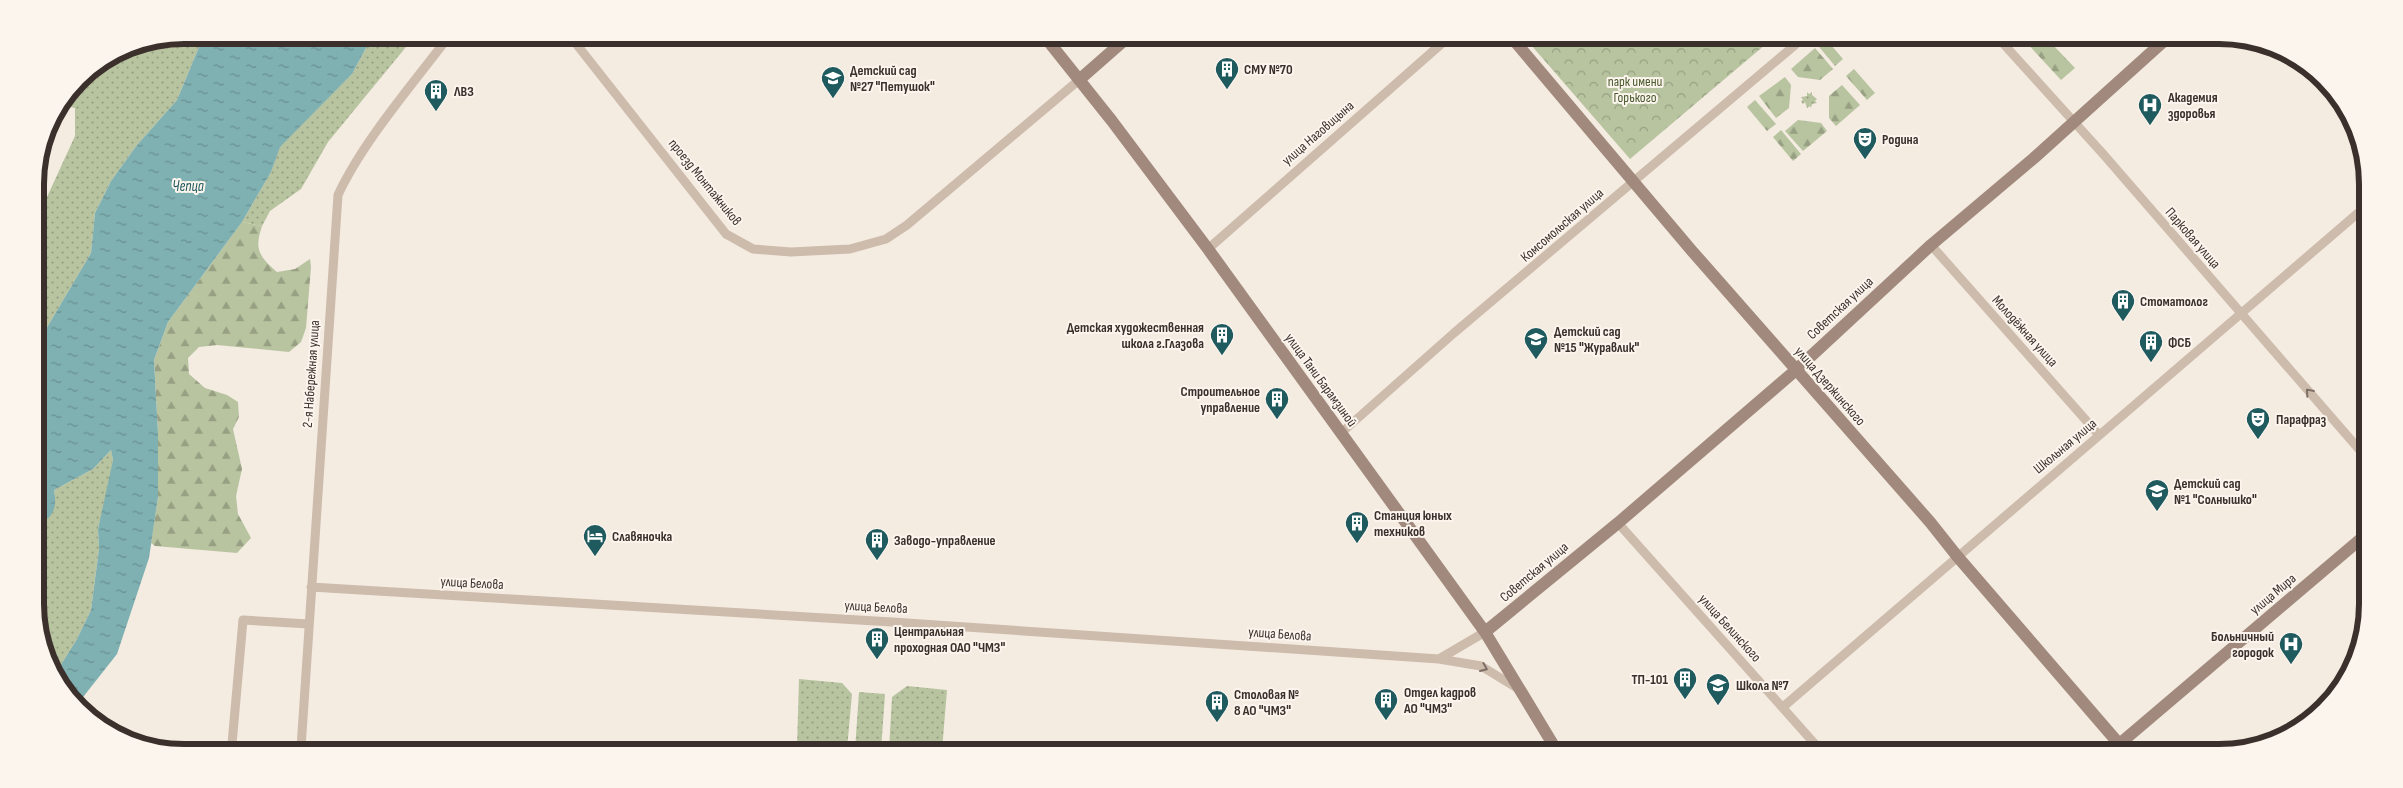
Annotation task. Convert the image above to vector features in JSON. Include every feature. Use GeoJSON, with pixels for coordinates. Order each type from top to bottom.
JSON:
{"type":"FeatureCollection","features":[{"type":"Feature","properties":{"kind":"street","name":"2-я Набережная улица"},"geometry":{"type":"LineString","coordinates":[[301,744],[338,195],[347,176],[369,143],[443,44]]}},
{"type":"Feature","properties":{"kind":"street","name":"проезд Монтажников"},"geometry":{"type":"LineString","coordinates":[[576,44],[726,234],[754,249],[791,252],[850,249],[886,239],[907,225],[1079,80]]}},
{"type":"Feature","properties":{"kind":"street","name":"улица Тани Барамзиной"},"geometry":{"type":"LineString","coordinates":[[1051,44],[1208,249],[1485,632],[1524,693],[1552,744]]}},
{"type":"Feature","properties":{"kind":"street"},"geometry":{"type":"LineString","coordinates":[[1079,80],[1120,44]]}},
{"type":"Feature","properties":{"kind":"street","name":"улица Наговицына"},"geometry":{"type":"LineString","coordinates":[[1208,249],[1441,44]]}},
{"type":"Feature","properties":{"kind":"street","name":"улица Дзержинского"},"geometry":{"type":"LineString","coordinates":[[1517,44],[1796,370],[1930,522],[2114,744]]}},
{"type":"Feature","properties":{"kind":"street","name":"Комсомольская улица"},"geometry":{"type":"LineString","coordinates":[[1341,433],[1454,333],[1796,44]]}},
{"type":"Feature","properties":{"kind":"street","name":"Парковая улица"},"geometry":{"type":"LineString","coordinates":[[2004,44],[2075,121],[2359,449]]}},
{"type":"Feature","properties":{"kind":"street","name":"Советская улица"},"geometry":{"type":"LineString","coordinates":[[1485,632],[1618,522],[1796,370],[1931,245],[2075,121],[2161,44]]}},
{"type":"Feature","properties":{"kind":"street","name":"Школьная улица"},"geometry":{"type":"LineString","coordinates":[[1783,707],[1957,556],[2242,315],[2359,212]]}},
{"type":"Feature","properties":{"kind":"street","name":"Молодёжная улица"},"geometry":{"type":"LineString","coordinates":[[1931,245],[2099,435]]}},
{"type":"Feature","properties":{"kind":"street","name":"улица Белинского"},"geometry":{"type":"LineString","coordinates":[[1618,522],[1815,744]]}},
{"type":"Feature","properties":{"kind":"street","name":"улица Мира"},"geometry":{"type":"LineString","coordinates":[[2126,744],[2359,540]]}},
{"type":"Feature","properties":{"kind":"street","name":"улица Белова"},"geometry":{"type":"LineString","coordinates":[[311,588],[892,622],[1439,659],[1481,666],[1524,693]]}},
{"type":"Feature","properties":{"kind":"street"},"geometry":{"type":"LineString","coordinates":[[232,744],[243,620],[309,624]]}},
{"type":"Feature","properties":{"kind":"street"},"geometry":{"type":"LineString","coordinates":[[1439,659],[1485,632]]}},
{"type":"Feature","properties":{"kind":"green space"},"geometry":{"type":"Polygon","coordinates":[[[200,44],[177,100],[137,145],[111,181],[95,213],[91,253],[44,332],[44,204],[75,136],[75,108],[67,106],[85,85],[106,67],[130,54],[157,46],[200,44]]]}},
{"type":"Feature","properties":{"kind":"green space"},"geometry":{"type":"Polygon","coordinates":[[[368,44],[408,44],[328,142],[301,189],[270,211],[262,226],[242,222],[271,172],[279,147],[352,74],[368,44]]]}},
{"type":"Feature","properties":{"kind":"green space","name":"парк имени Горького"},"geometry":{"type":"Polygon","coordinates":[[[1530,44],[1766,44],[1630,159],[1530,44]]]}},
{"type":"Feature","properties":{"kind":"green space"},"geometry":{"type":"Polygon","coordinates":[[[1817,44],[1830,44],[1843,59],[1835,66],[1817,44]]]}},
{"type":"Feature","properties":{"kind":"green space"},"geometry":{"type":"Polygon","coordinates":[[[2028,44],[2054,44],[2075,68],[2061,80],[2028,44]]]}},
{"type":"Feature","properties":{"kind":"green space"},"geometry":{"type":"Polygon","coordinates":[[[1815,48],[1833,69],[1820,80],[1798,77],[1791,69],[1815,48]]]}},
{"type":"Feature","properties":{"kind":"green space"},"geometry":{"type":"Polygon","coordinates":[[[1854,69],[1875,93],[1867,100],[1846,76],[1854,69]]]}},
{"type":"Feature","properties":{"kind":"green space"},"geometry":{"type":"Polygon","coordinates":[[[1785,77],[1791,85],[1789,108],[1776,118],[1759,96],[1785,77]]]}},
{"type":"Feature","properties":{"kind":"green space"},"geometry":{"type":"Polygon","coordinates":[[[1842,85],[1860,105],[1836,126],[1829,118],[1829,96],[1842,85]]]}},
{"type":"Feature","properties":{"kind":"green space"},"geometry":{"type":"Polygon","coordinates":[[[1807,92],[1809,94],[1812,92],[1812,95],[1817,99],[1815,101],[1817,103],[1812,104],[1811,108],[1810,106],[1807,108],[1805,102],[1803,104],[1801,101],[1803,100],[1801,97],[1807,96],[1807,92]]]}},
{"type":"Feature","properties":{"kind":"green space"},"geometry":{"type":"Polygon","coordinates":[[[1755,100],[1776,124],[1767,131],[1747,107],[1755,100]]]}},
{"type":"Feature","properties":{"kind":"green space"},"geometry":{"type":"Polygon","coordinates":[[[1798,120],[1821,123],[1827,131],[1803,151],[1785,131],[1798,120]]]}},
{"type":"Feature","properties":{"kind":"green space"},"geometry":{"type":"Polygon","coordinates":[[[1781,130],[1801,154],[1793,161],[1773,137],[1781,130]]]}},
{"type":"Feature","properties":{"kind":"green space"},"geometry":{"type":"Polygon","coordinates":[[[242,222],[262,226],[258,247],[262,257],[277,272],[295,269],[310,259],[311,267],[306,328],[301,342],[289,352],[217,345],[199,347],[188,358],[189,374],[205,388],[227,395],[238,402],[239,417],[233,429],[242,469],[236,496],[238,514],[251,538],[237,553],[155,546],[151,543],[158,497],[158,433],[154,360],[168,322],[242,222]]]}},
{"type":"Feature","properties":{"kind":"green space"},"geometry":{"type":"Polygon","coordinates":[[[111,450],[113,460],[98,529],[99,549],[91,610],[77,639],[59,668],[46,631],[44,613],[44,523],[54,508],[54,490],[93,469],[111,450]]]}},
{"type":"Feature","properties":{"kind":"green space"},"geometry":{"type":"Polygon","coordinates":[[[799,679],[842,683],[852,694],[847,744],[797,744],[799,679]]]}},
{"type":"Feature","properties":{"kind":"green space"},"geometry":{"type":"Polygon","coordinates":[[[907,686],[947,690],[942,744],[889,744],[892,697],[907,686]]]}},
{"type":"Feature","properties":{"kind":"green space"},"geometry":{"type":"Polygon","coordinates":[[[859,692],[885,694],[881,744],[855,744],[859,692]]]}},
{"type":"Feature","properties":{"kind":"water","name":"Чепца"},"geometry":{"type":"Polygon","coordinates":[[[200,44],[368,44],[352,74],[280,147],[271,172],[242,222],[168,322],[154,360],[158,433],[158,497],[149,558],[117,654],[81,699],[67,682],[59,668],[77,639],[91,610],[99,549],[98,529],[113,460],[111,450],[93,469],[54,490],[55,503],[53,512],[44,523],[44,332],[91,253],[95,213],[111,181],[137,145],[177,100],[200,44]]]}},
{"type":"Feature","properties":{"kind":"place","name":"СМУ №70"},"geometry":{"type":"Point","coordinates":[1227,90]}},
{"type":"Feature","properties":{"kind":"place","name":"Детский сад №27 \"Петушок\""},"geometry":{"type":"Point","coordinates":[833,99]}},
{"type":"Feature","properties":{"kind":"place","name":"ЛВЗ"},"geometry":{"type":"Point","coordinates":[436,112]}},
{"type":"Feature","properties":{"kind":"place","name":"Академия здоровья"},"geometry":{"type":"Point","coordinates":[2150,126]}},
{"type":"Feature","properties":{"kind":"place","name":"Родина"},"geometry":{"type":"Point","coordinates":[1865,160]}},
{"type":"Feature","properties":{"kind":"place","name":"Стоматолог"},"geometry":{"type":"Point","coordinates":[2123,322]}},
{"type":"Feature","properties":{"kind":"place","name":"Детская художественная школа г.Глазова"},"geometry":{"type":"Point","coordinates":[1222,356]}},
{"type":"Feature","properties":{"kind":"place","name":"Детский сад №15 \"Журавлик\""},"geometry":{"type":"Point","coordinates":[1536,360]}},
{"type":"Feature","properties":{"kind":"place","name":"ФСБ"},"geometry":{"type":"Point","coordinates":[2151,363]}},
{"type":"Feature","properties":{"kind":"place","name":"Строительное управление"},"geometry":{"type":"Point","coordinates":[1277,420]}},
{"type":"Feature","properties":{"kind":"place","name":"Парафраз"},"geometry":{"type":"Point","coordinates":[2258,440]}},
{"type":"Feature","properties":{"kind":"place","name":"Детский сад №1 \"Солнышко\""},"geometry":{"type":"Point","coordinates":[2157,512]}},
{"type":"Feature","properties":{"kind":"place","name":"Станция юных техников"},"geometry":{"type":"Point","coordinates":[1357,544]}},
{"type":"Feature","properties":{"kind":"place","name":"Славяночка"},"geometry":{"type":"Point","coordinates":[595,557]}},
{"type":"Feature","properties":{"kind":"place","name":"Заводо-управление"},"geometry":{"type":"Point","coordinates":[877,561]}},
{"type":"Feature","properties":{"kind":"place","name":"Центральная проходная ОАО \"ЧМЗ\""},"geometry":{"type":"Point","coordinates":[877,660]}},
{"type":"Feature","properties":{"kind":"place","name":"Больничный городок"},"geometry":{"type":"Point","coordinates":[2291,665]}},
{"type":"Feature","properties":{"kind":"place","name":"ТП-101"},"geometry":{"type":"Point","coordinates":[1685,700]}},
{"type":"Feature","properties":{"kind":"place","name":"Школа №7"},"geometry":{"type":"Point","coordinates":[1718,706]}},
{"type":"Feature","properties":{"kind":"place","name":"Отдел кадров АО \"ЧМЗ\""},"geometry":{"type":"Point","coordinates":[1386,721]}},
{"type":"Feature","properties":{"kind":"place","name":"Столовая № 8 АО \"ЧМЗ\""},"geometry":{"type":"Point","coordinates":[1217,723]}}]}
